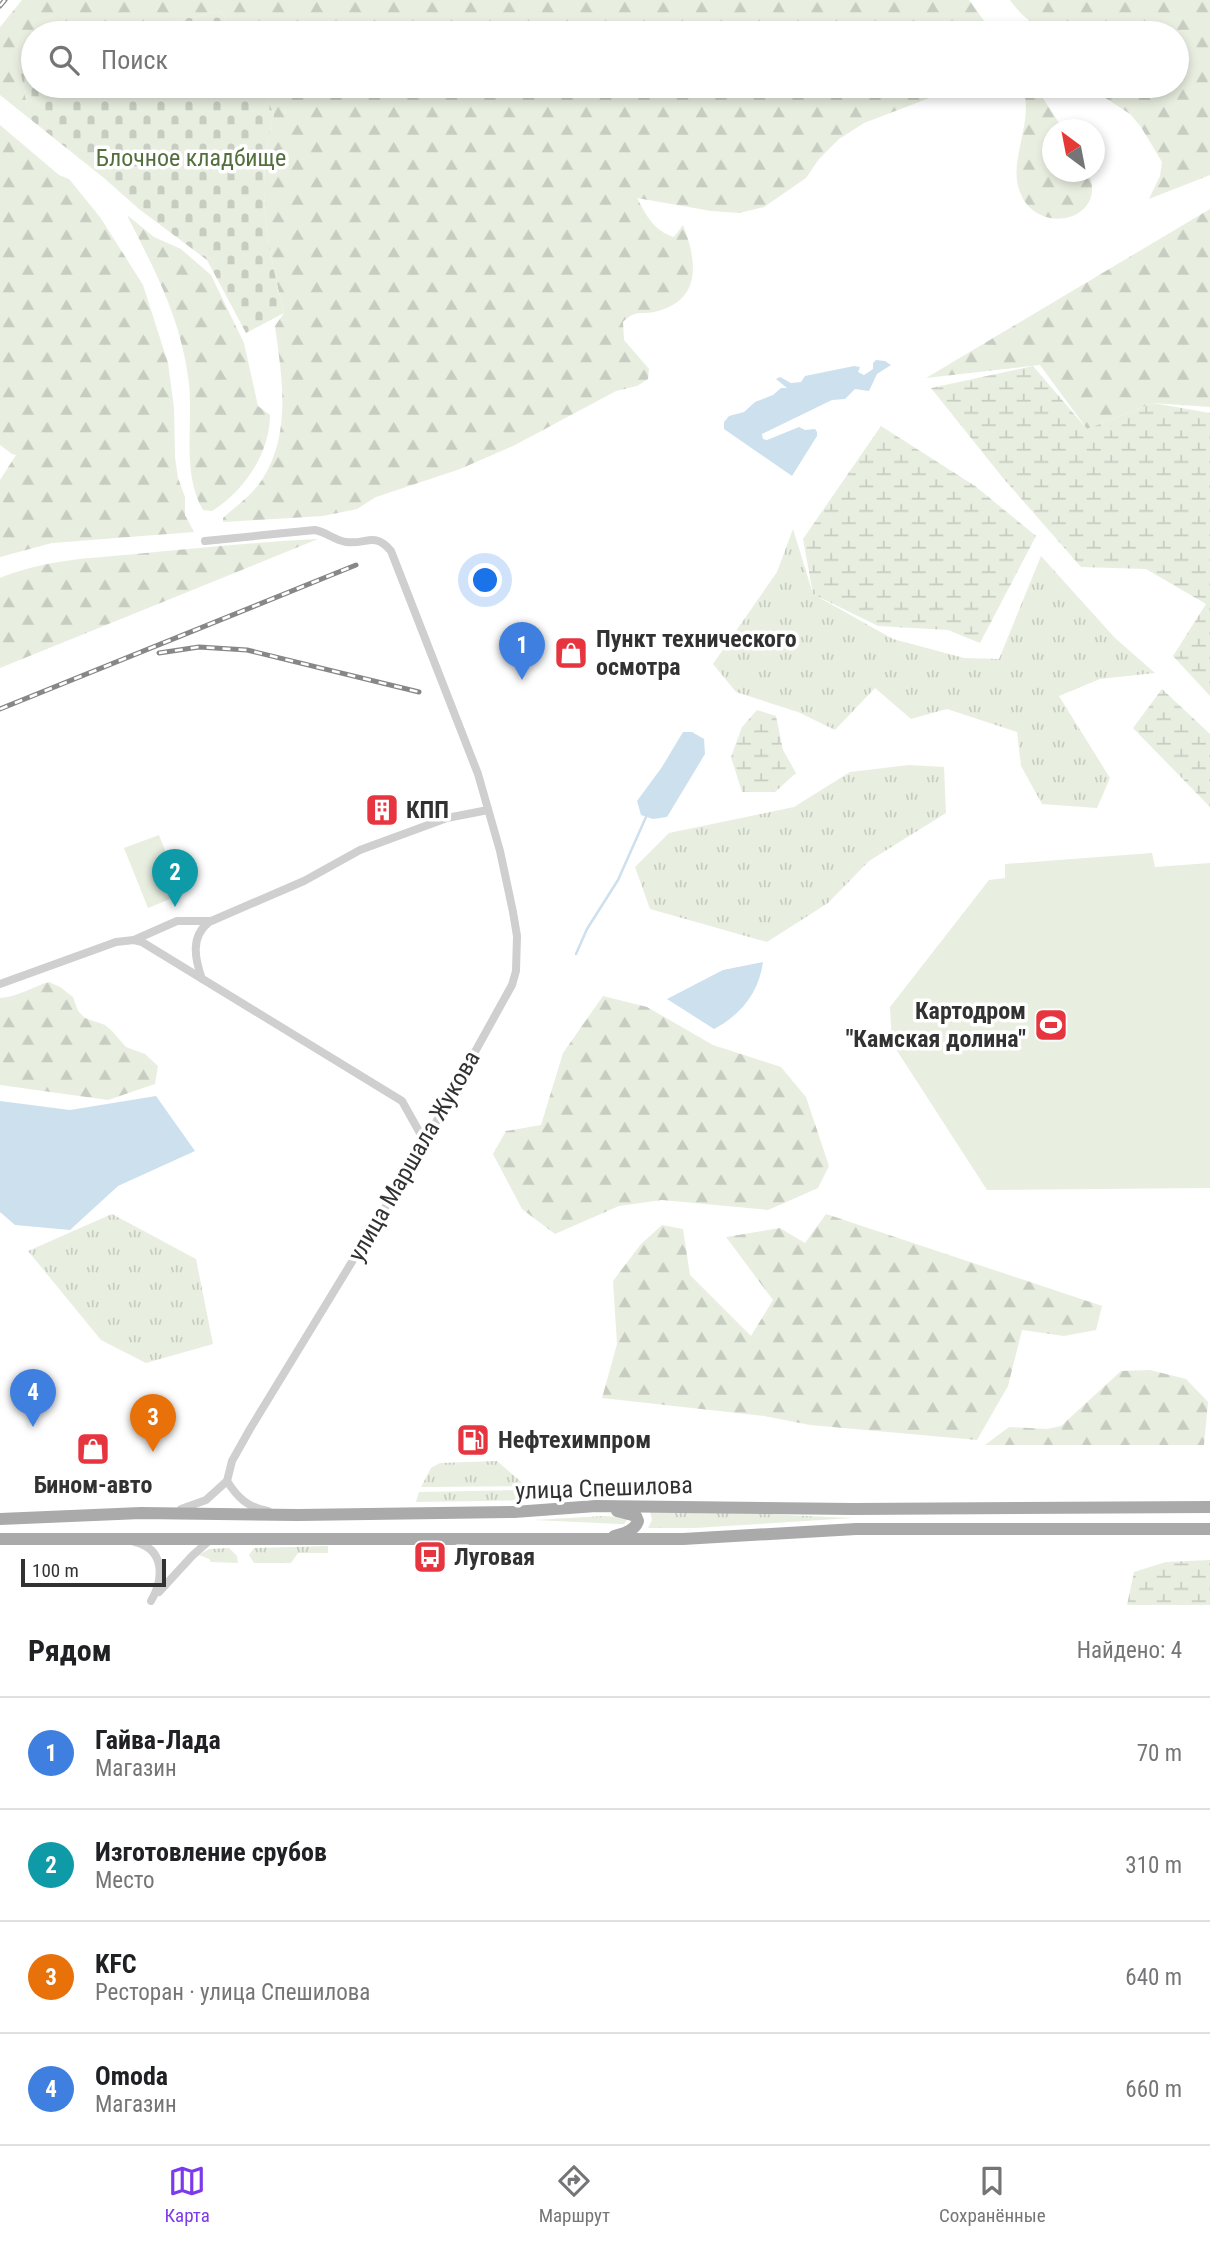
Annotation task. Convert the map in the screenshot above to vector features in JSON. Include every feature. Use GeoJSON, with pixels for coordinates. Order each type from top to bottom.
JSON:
{"type":"FeatureCollection","features":[{"type":"Feature","properties":{"kind":"main road","name":"улица Спешилова"},"geometry":{"type":"LineString","coordinates":[[0,1519],[141,1513],[514,1513],[596,1506],[853,1509],[1210,1507]]}},
{"type":"Feature","properties":{"kind":"main road"},"geometry":{"type":"LineString","coordinates":[[593,1540],[631,1530],[637,1526],[638,1521],[636,1516],[629,1513],[596,1506]]}},
{"type":"Feature","properties":{"kind":"main road","name":"улица Спешилова"},"geometry":{"type":"LineString","coordinates":[[0,1539],[98,1537],[593,1540],[683,1539],[856,1529],[1210,1529]]}},
{"type":"Feature","properties":{"kind":"street","name":"улица Маршала Жукова"},"geometry":{"type":"LineString","coordinates":[[205,541],[315,530],[326,532],[344,542],[377,540],[385,543],[391,551],[478,774],[500,851],[517,936],[516,971],[512,985],[425,1142],[250,1429],[232,1461],[227,1481]]}},
{"type":"Feature","properties":{"kind":"street"},"geometry":{"type":"LineString","coordinates":[[0,984],[108,945],[134,940],[181,920],[200,922],[215,919],[304,881],[360,850],[447,818],[488,810]]}},
{"type":"Feature","properties":{"kind":"street"},"geometry":{"type":"LineString","coordinates":[[202,979],[196,961],[196,943],[201,929],[215,919]]}},
{"type":"Feature","properties":{"kind":"street"},"geometry":{"type":"LineString","coordinates":[[134,940],[160,951],[402,1101],[425,1142]]}},
{"type":"Feature","properties":{"kind":"street"},"geometry":{"type":"LineString","coordinates":[[141,1513],[191,1507],[206,1500],[227,1481],[246,1503],[262,1510],[298,1515]]}},
{"type":"Feature","properties":{"kind":"street"},"geometry":{"type":"LineString","coordinates":[[98,1537],[138,1542],[155,1554],[160,1564],[160,1583],[149,1603]]}},
{"type":"Feature","properties":{"kind":"street"},"geometry":{"type":"LineString","coordinates":[[149,1603],[191,1556],[211,1539]]}},
{"type":"Feature","properties":{"kind":"green space"},"geometry":{"type":"Polygon","coordinates":[[[22,0],[969,0],[984,21],[226,21],[221,11],[174,21],[21,21],[21,54],[17,55],[21,75],[21,98],[26,98],[30,119],[0,95],[0,27],[22,0]]]}},
{"type":"Feature","properties":{"kind":"green space"},"geometry":{"type":"Polygon","coordinates":[[[1010,0],[1210,0],[1210,175],[1149,199],[1160,176],[1162,162],[1130,114],[1105,98],[1189,98],[1189,21],[1030,21],[1010,0]]]}},
{"type":"Feature","properties":{"kind":"green space"},"geometry":{"type":"Polygon","coordinates":[[[221,11],[226,21],[174,21],[221,11]]]}},
{"type":"Feature","properties":{"kind":"green space","name":"Блочное кладбище"},"geometry":{"type":"Polygon","coordinates":[[[21,54],[21,75],[17,55],[21,54]]]}},
{"type":"Feature","properties":{"kind":"green space","name":"Блочное кладбище"},"geometry":{"type":"Polygon","coordinates":[[[26,98],[266,98],[274,114],[265,166],[265,214],[272,262],[284,313],[246,333],[207,260],[139,209],[30,119],[26,98]]]}},
{"type":"Feature","properties":{"kind":"green space"},"geometry":{"type":"Polygon","coordinates":[[[266,98],[930,98],[864,123],[839,139],[819,159],[806,178],[764,207],[739,213],[637,198],[651,222],[661,231],[674,237],[683,225],[693,264],[689,288],[682,297],[658,311],[636,314],[623,322],[624,340],[649,369],[648,379],[637,386],[616,391],[515,445],[460,469],[376,497],[357,509],[323,516],[223,522],[223,518],[262,480],[278,443],[281,424],[282,385],[275,326],[284,313],[272,262],[264,190],[268,141],[274,114],[266,98]]]}},
{"type":"Feature","properties":{"kind":"green space"},"geometry":{"type":"Polygon","coordinates":[[[1025,98],[1043,98],[1056,119],[1042,119],[1042,182],[1090,182],[1092,189],[1089,202],[1081,212],[1055,219],[1041,215],[1029,206],[1020,192],[1017,167],[1026,112],[1025,98]]]}},
{"type":"Feature","properties":{"kind":"green space"},"geometry":{"type":"Polygon","coordinates":[[[0,125],[59,175],[69,179],[100,217],[143,285],[168,363],[178,478],[185,497],[185,515],[194,532],[52,543],[0,557],[0,480],[16,455],[0,445],[0,125]]]}},
{"type":"Feature","properties":{"kind":"green space"},"geometry":{"type":"Polygon","coordinates":[[[1210,209],[1210,407],[1153,403],[1087,429],[1040,365],[926,378],[1210,209]]]}},
{"type":"Feature","properties":{"kind":"green space"},"geometry":{"type":"Polygon","coordinates":[[[127,215],[154,237],[181,249],[211,275],[244,343],[258,406],[270,415],[265,443],[253,470],[235,493],[212,511],[203,510],[192,478],[190,393],[178,332],[164,292],[127,215]]]}},
{"type":"Feature","properties":{"kind":"green space"},"geometry":{"type":"Polygon","coordinates":[[[1033,366],[1087,429],[1153,403],[1210,413],[1210,696],[1173,656],[1206,604],[1146,569],[1081,567],[1003,478],[931,388],[1033,366]]]}},
{"type":"Feature","properties":{"kind":"green space"},"geometry":{"type":"Polygon","coordinates":[[[881,426],[975,486],[1036,536],[980,643],[948,630],[878,626],[813,594],[803,539],[881,426]]]}},
{"type":"Feature","properties":{"kind":"green space"},"geometry":{"type":"Polygon","coordinates":[[[793,529],[813,594],[893,639],[964,658],[999,659],[1041,556],[1115,638],[1155,673],[1100,679],[1059,696],[1110,778],[1097,808],[1042,804],[1021,766],[1017,732],[947,709],[911,719],[875,688],[835,730],[798,712],[736,692],[713,664],[777,572],[793,529]]]}},
{"type":"Feature","properties":{"kind":"green space"},"geometry":{"type":"Polygon","coordinates":[[[318,539],[0,668],[0,578],[33,567],[85,559],[318,539]]]}},
{"type":"Feature","properties":{"kind":"green space"},"geometry":{"type":"Polygon","coordinates":[[[1162,689],[1210,734],[1210,807],[1133,728],[1162,689]]]}},
{"type":"Feature","properties":{"kind":"green space"},"geometry":{"type":"Polygon","coordinates":[[[757,710],[776,716],[783,750],[796,773],[775,792],[742,792],[731,757],[742,727],[757,710]]]}},
{"type":"Feature","properties":{"kind":"green space"},"geometry":{"type":"Polygon","coordinates":[[[909,765],[944,767],[946,813],[869,861],[828,903],[767,942],[650,909],[635,867],[669,833],[794,807],[850,772],[909,765]]]}},
{"type":"Feature","properties":{"kind":"green space"},"geometry":{"type":"Polygon","coordinates":[[[159,835],[182,894],[148,908],[124,848],[159,835]]]}},
{"type":"Feature","properties":{"kind":"green space","name":"Картодром \"Камская долина\""},"geometry":{"type":"Polygon","coordinates":[[[1152,853],[1155,867],[1210,863],[1210,1188],[987,1190],[892,1043],[890,1007],[989,880],[1005,878],[1005,864],[1152,853]]]}},
{"type":"Feature","properties":{"kind":"green space"},"geometry":{"type":"Polygon","coordinates":[[[49,982],[73,997],[78,1011],[85,1018],[105,1025],[126,1047],[145,1054],[158,1066],[155,1084],[108,1100],[0,1085],[0,998],[49,982]]]}},
{"type":"Feature","properties":{"kind":"green space"},"geometry":{"type":"Polygon","coordinates":[[[603,996],[647,1007],[713,1045],[781,1067],[806,1097],[829,1166],[818,1188],[768,1210],[662,1200],[619,1206],[555,1234],[522,1209],[493,1154],[506,1131],[541,1125],[563,1053],[603,996]]]}},
{"type":"Feature","properties":{"kind":"green space"},"geometry":{"type":"Polygon","coordinates":[[[112,1214],[196,1259],[213,1344],[146,1363],[101,1340],[28,1251],[112,1214]]]}},
{"type":"Feature","properties":{"kind":"green space"},"geometry":{"type":"Polygon","coordinates":[[[826,1214],[1102,1306],[1096,1330],[1064,1336],[1022,1330],[1008,1386],[977,1440],[810,1425],[764,1416],[602,1398],[617,1344],[613,1281],[641,1244],[662,1225],[683,1229],[690,1275],[751,1336],[773,1300],[726,1237],[780,1228],[805,1243],[826,1214]]]}},
{"type":"Feature","properties":{"kind":"green space"},"geometry":{"type":"Polygon","coordinates":[[[1150,1370],[1186,1379],[1208,1402],[1204,1445],[985,1445],[1009,1427],[1047,1429],[1061,1426],[1121,1371],[1150,1370]]]}},
{"type":"Feature","properties":{"kind":"green space"},"geometry":{"type":"Polygon","coordinates":[[[497,1461],[526,1486],[421,1487],[431,1468],[440,1463],[497,1461]]]}},
{"type":"Feature","properties":{"kind":"green space"},"geometry":{"type":"Polygon","coordinates":[[[525,1490],[525,1494],[536,1495],[539,1500],[416,1502],[419,1492],[525,1490]]]}},
{"type":"Feature","properties":{"kind":"green space"},"geometry":{"type":"Polygon","coordinates":[[[650,1511],[853,1518],[695,1528],[648,1528],[652,1520],[650,1511]]]}},
{"type":"Feature","properties":{"kind":"green space"},"geometry":{"type":"Polygon","coordinates":[[[625,1517],[627,1520],[620,1524],[534,1520],[625,1517]]]}},
{"type":"Feature","properties":{"kind":"green space"},"geometry":{"type":"Polygon","coordinates":[[[328,1546],[328,1553],[298,1553],[291,1563],[254,1563],[249,1555],[254,1548],[328,1546]]]}},
{"type":"Feature","properties":{"kind":"green space"},"geometry":{"type":"Polygon","coordinates":[[[229,1548],[237,1556],[238,1563],[211,1562],[199,1555],[209,1549],[229,1548]]]}},
{"type":"Feature","properties":{"kind":"green space"},"geometry":{"type":"Polygon","coordinates":[[[1210,1560],[1210,1605],[1127,1605],[1134,1572],[1166,1562],[1210,1560]]]}},
{"type":"Feature","properties":{"kind":"water"},"geometry":{"type":"Polygon","coordinates":[[[876,360],[891,365],[877,374],[869,391],[855,389],[845,399],[832,400],[762,434],[763,439],[767,440],[799,427],[805,430],[815,429],[817,436],[792,476],[724,429],[724,422],[729,416],[744,412],[755,402],[773,395],[781,388],[787,388],[776,379],[780,377],[791,383],[801,382],[805,376],[854,366],[860,367],[858,372],[864,375],[873,369],[876,360]]]}},
{"type":"Feature","properties":{"kind":"water"},"geometry":{"type":"Polygon","coordinates":[[[683,732],[692,732],[704,739],[705,754],[667,817],[653,819],[641,815],[637,801],[683,732]]]}},
{"type":"Feature","properties":{"kind":"water"},"geometry":{"type":"Polygon","coordinates":[[[763,962],[753,993],[740,1010],[714,1029],[667,999],[723,970],[763,962]]]}},
{"type":"Feature","properties":{"kind":"water"},"geometry":{"type":"Polygon","coordinates":[[[156,1096],[195,1151],[118,1186],[70,1230],[15,1225],[0,1212],[0,1101],[70,1110],[156,1096]]]}},
{"type":"Feature","properties":{"kind":"waterway"},"geometry":{"type":"LineString","coordinates":[[576,954],[587,929],[618,880],[646,817]]}},
{"type":"Feature","properties":{"kind":"railway"},"geometry":{"type":"LineString","coordinates":[[0,6],[5,0]]}},
{"type":"Feature","properties":{"kind":"railway"},"geometry":{"type":"LineString","coordinates":[[0,709],[356,565]]}},
{"type":"Feature","properties":{"kind":"railway"},"geometry":{"type":"LineString","coordinates":[[159,653],[199,647],[247,650],[419,692]]}},
{"type":"Feature","properties":{"kind":"place","name":"Пункт технического осмотра"},"geometry":{"type":"Point","coordinates":[571,653]}},
{"type":"Feature","properties":{"kind":"place","name":"Гайва-Лада"},"geometry":{"type":"Point","coordinates":[522,680]}},
{"type":"Feature","properties":{"kind":"place","name":"КПП"},"geometry":{"type":"Point","coordinates":[382,810]}},
{"type":"Feature","properties":{"kind":"place","name":"Изготовление срубов"},"geometry":{"type":"Point","coordinates":[175,907]}},
{"type":"Feature","properties":{"kind":"place","name":"Картодром \"Камская долина\""},"geometry":{"type":"Point","coordinates":[1051,1025]}},
{"type":"Feature","properties":{"kind":"place","name":"Omoda"},"geometry":{"type":"Point","coordinates":[33,1427]}},
{"type":"Feature","properties":{"kind":"place","name":"Нефтехимпром"},"geometry":{"type":"Point","coordinates":[473,1440]}},
{"type":"Feature","properties":{"kind":"place","name":"Бином-авто"},"geometry":{"type":"Point","coordinates":[93,1449]}},
{"type":"Feature","properties":{"kind":"place","name":"KFC"},"geometry":{"type":"Point","coordinates":[153,1452]}},
{"type":"Feature","properties":{"kind":"place","name":"Луговая"},"geometry":{"type":"Point","coordinates":[430,1557]}}]}
